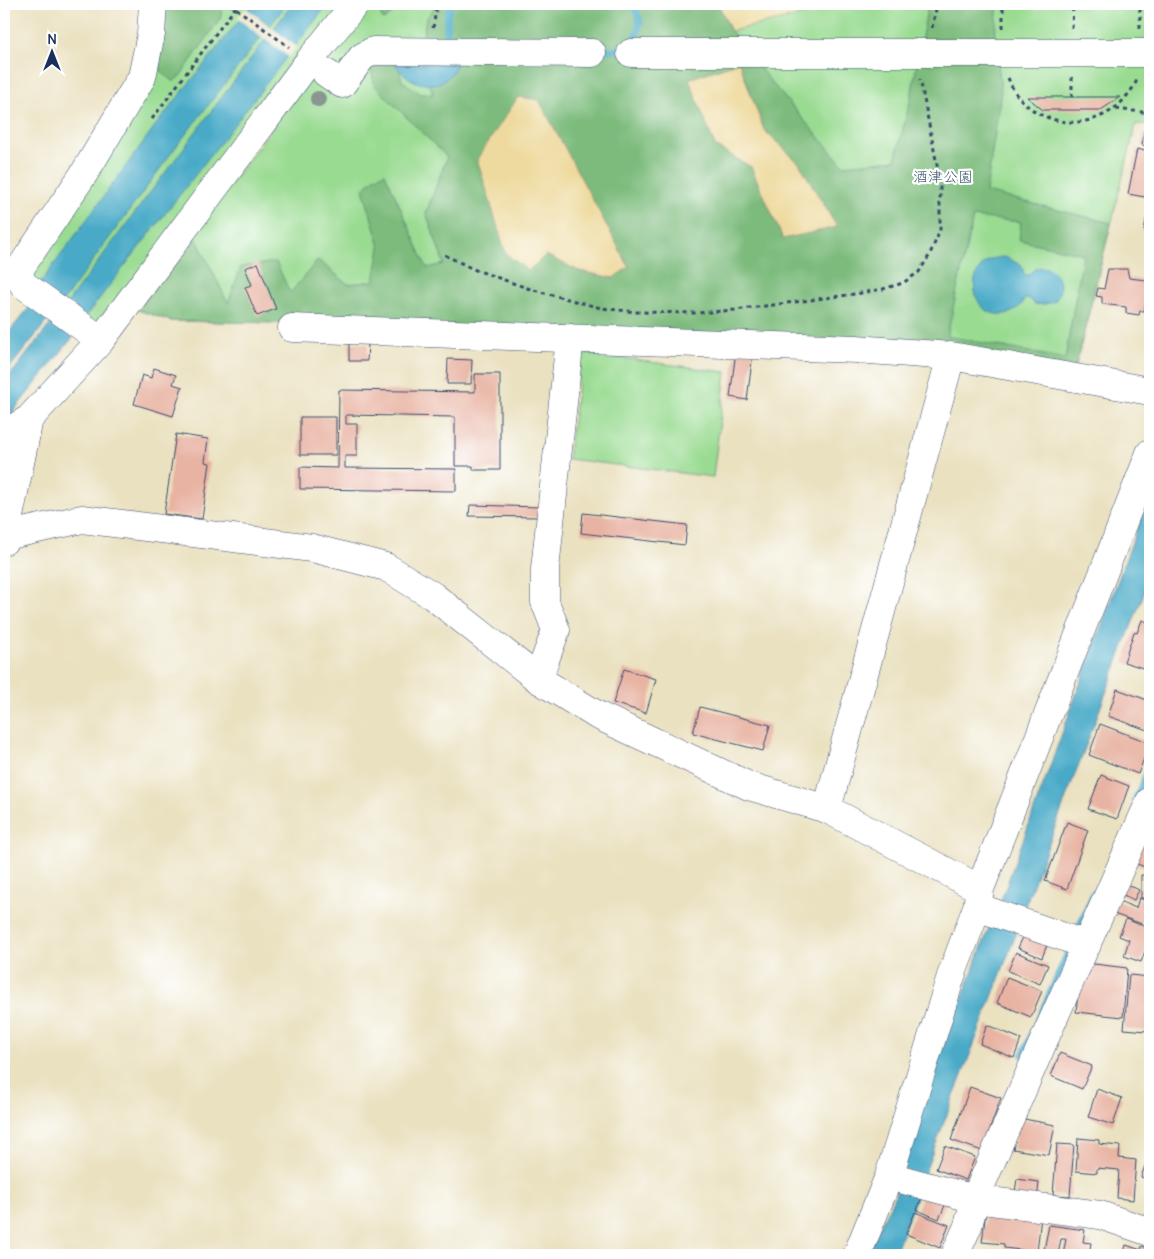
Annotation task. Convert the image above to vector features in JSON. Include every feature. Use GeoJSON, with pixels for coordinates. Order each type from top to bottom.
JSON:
{"type":"FeatureCollection","features":[{"type":"Feature","properties":{"kind":"street"},"geometry":{"type":"LineString","coordinates":[[94,336],[24,286],[19,278],[21,267],[90,164],[142,77],[151,34],[154,4]]}},
{"type":"Feature","properties":{"kind":"street"},"geometry":{"type":"LineString","coordinates":[[4,438],[14,428],[29,419],[355,4]]}},
{"type":"Feature","properties":{"kind":"street"},"geometry":{"type":"LineString","coordinates":[[326,74],[342,84],[362,57],[373,51],[592,53]]}},
{"type":"Feature","properties":{"kind":"street"},"geometry":{"type":"LineString","coordinates":[[631,53],[915,52],[1145,54]]}},
{"type":"Feature","properties":{"kind":"street"},"geometry":{"type":"LineString","coordinates":[[292,328],[856,349],[951,356],[1150,391]]}},
{"type":"Feature","properties":{"kind":"street"},"geometry":{"type":"LineString","coordinates":[[538,679],[556,630],[545,602],[545,569],[570,338]]}},
{"type":"Feature","properties":{"kind":"street"},"geometry":{"type":"LineString","coordinates":[[827,809],[951,356]]}},
{"type":"Feature","properties":{"kind":"street"},"geometry":{"type":"LineString","coordinates":[[29,419],[4,538],[82,519],[312,548],[386,567],[433,596],[538,679],[597,714],[749,786],[827,809],[985,903],[1087,945]]}},
{"type":"Feature","properties":{"kind":"street"},"geometry":{"type":"LineString","coordinates":[[857,1255],[889,1176],[951,976],[985,903],[1150,453]]}},
{"type":"Feature","properties":{"kind":"street"},"geometry":{"type":"LineString","coordinates":[[955,1255],[968,1226],[975,1199],[1150,801]]}},
{"type":"Feature","properties":{"kind":"street"},"geometry":{"type":"LineString","coordinates":[[889,1176],[975,1199],[1100,1215],[1150,1232]]}},
{"type":"Feature","properties":{"kind":"path"},"geometry":{"type":"LineString","coordinates":[[230,4],[290,48]]}},
{"type":"Feature","properties":{"kind":"path"},"geometry":{"type":"LineString","coordinates":[[152,119],[238,4]]}},
{"type":"Feature","properties":{"kind":"path"},"geometry":{"type":"LineString","coordinates":[[445,255],[473,269],[530,289],[601,308],[636,312],[734,310],[855,294],[884,289],[903,283],[918,272],[929,256],[940,231],[940,180],[915,52]]}},
{"type":"Feature","properties":{"kind":"path"},"geometry":{"type":"LineString","coordinates":[[1002,53],[1004,68],[1015,92],[1024,102],[1044,116],[1072,123],[1092,121],[1115,108],[1135,84],[1145,54]]}},
{"type":"Feature","properties":{"kind":"path"},"geometry":{"type":"LineString","coordinates":[[1115,108],[1150,113]]}},
{"type":"Feature","properties":{"kind":"green space"},"geometry":{"type":"Polygon","coordinates":[[[159,4],[343,4],[101,327],[31,280],[30,269],[130,108],[159,4]]]}},
{"type":"Feature","properties":{"kind":"green space"},"geometry":{"type":"Polygon","coordinates":[[[162,4],[216,4],[222,11],[220,19],[181,75],[173,82],[162,72],[157,62],[162,4]]]}},
{"type":"Feature","properties":{"kind":"green space","name":"酒津公園"},"geometry":{"type":"Polygon","coordinates":[[[363,4],[1150,4],[1150,125],[1136,124],[1075,369],[337,324],[171,321],[138,310],[363,4]]]}},
{"type":"Feature","properties":{"kind":"green space"},"geometry":{"type":"Polygon","coordinates":[[[376,4],[402,4],[395,12],[383,20],[376,4]]]}},
{"type":"Feature","properties":{"kind":"green space","name":"酒津公園"},"geometry":{"type":"Polygon","coordinates":[[[437,4],[718,4],[731,31],[771,82],[843,165],[895,160],[910,102],[928,4],[998,4],[995,34],[1001,92],[986,192],[1111,223],[1075,369],[337,324],[171,321],[138,310],[193,232],[228,303],[241,267],[276,262],[290,293],[318,260],[348,284],[374,281],[380,247],[363,189],[374,178],[385,173],[427,268],[444,264],[426,213],[447,157],[375,86],[366,49],[397,56],[402,81],[421,94],[433,94],[420,55],[426,19],[437,4]],[[739,62],[715,146],[751,167],[783,239],[799,163],[764,130],[739,62]],[[973,217],[947,336],[1065,359],[1083,254],[1019,240],[1021,222],[973,217]],[[546,255],[579,271],[613,278],[546,255]]]}},
{"type":"Feature","properties":{"kind":"green space"},"geometry":{"type":"Polygon","coordinates":[[[582,353],[726,372],[713,477],[568,459],[582,353]]]}},
{"type":"Feature","properties":{"kind":"sand"},"geometry":{"type":"Polygon","coordinates":[[[718,4],[851,4],[731,31],[718,4]]]}},
{"type":"Feature","properties":{"kind":"sand"},"geometry":{"type":"Polygon","coordinates":[[[739,62],[764,130],[799,163],[837,227],[783,239],[751,167],[715,146],[689,79],[739,62]]]}},
{"type":"Feature","properties":{"kind":"sand"},"geometry":{"type":"Polygon","coordinates":[[[518,97],[539,100],[629,267],[613,278],[579,271],[546,255],[528,271],[506,254],[477,159],[518,97]]]}},
{"type":"Feature","properties":{"kind":"water"},"geometry":{"type":"Polygon","coordinates":[[[252,4],[287,4],[178,144],[64,300],[4,375],[4,338],[32,304],[39,285],[155,126],[252,4]]]}},
{"type":"Feature","properties":{"kind":"water"},"geometry":{"type":"Polygon","coordinates":[[[292,4],[328,4],[85,317],[73,337],[4,423],[4,383],[67,303],[292,4]]]}},
{"type":"Feature","properties":{"kind":"water"},"geometry":{"type":"Polygon","coordinates":[[[395,64],[457,64],[451,74],[441,82],[427,84],[412,80],[395,64]]]}},
{"type":"Feature","properties":{"kind":"water"},"geometry":{"type":"Polygon","coordinates":[[[1005,257],[1021,265],[1025,275],[1029,275],[1035,269],[1041,267],[1053,272],[1058,277],[1060,284],[1055,301],[1045,304],[1034,304],[1030,299],[1025,299],[1018,309],[1006,314],[992,313],[983,307],[977,298],[974,287],[976,276],[981,267],[991,260],[1005,257]]]}},
{"type":"Feature","properties":{"kind":"water"},"geometry":{"type":"Polygon","coordinates":[[[1150,493],[1150,577],[1022,914],[1000,903],[1150,493]]]}},
{"type":"Feature","properties":{"kind":"water"},"geometry":{"type":"Polygon","coordinates":[[[991,923],[1018,929],[922,1180],[898,1165],[991,923]]]}},
{"type":"Feature","properties":{"kind":"water"},"geometry":{"type":"Polygon","coordinates":[[[898,1189],[917,1195],[894,1255],[866,1255],[898,1189]]]}},
{"type":"Feature","properties":{"kind":"pier"},"geometry":{"type":"Polygon","coordinates":[[[246,8],[297,47],[289,57],[237,18],[246,8]]]}},
{"type":"Feature","properties":{"kind":"building"},"geometry":{"type":"Polygon","coordinates":[[[1027,97],[1120,97],[1101,110],[1043,110],[1027,97]]]}},
{"type":"Feature","properties":{"kind":"building"},"geometry":{"type":"Polygon","coordinates":[[[1144,132],[1150,133],[1150,147],[1142,145],[1144,132]]]}},
{"type":"Feature","properties":{"kind":"building"},"geometry":{"type":"Polygon","coordinates":[[[1137,149],[1150,152],[1150,198],[1128,194],[1137,149]]]}},
{"type":"Feature","properties":{"kind":"building"},"geometry":{"type":"Polygon","coordinates":[[[1150,203],[1150,232],[1144,231],[1150,203]]]}},
{"type":"Feature","properties":{"kind":"building"},"geometry":{"type":"Polygon","coordinates":[[[258,263],[276,309],[257,316],[245,287],[252,285],[245,268],[258,263]]]}},
{"type":"Feature","properties":{"kind":"building"},"geometry":{"type":"Polygon","coordinates":[[[1108,269],[1127,269],[1129,278],[1146,280],[1147,296],[1144,311],[1140,311],[1139,315],[1126,313],[1126,307],[1102,304],[1102,297],[1096,296],[1098,288],[1104,289],[1108,269]]]}},
{"type":"Feature","properties":{"kind":"building"},"geometry":{"type":"Polygon","coordinates":[[[349,343],[368,344],[367,361],[349,361],[349,343]]]}},
{"type":"Feature","properties":{"kind":"building"},"geometry":{"type":"Polygon","coordinates":[[[736,351],[753,353],[747,400],[730,397],[736,351]]]}},
{"type":"Feature","properties":{"kind":"building"},"geometry":{"type":"Polygon","coordinates":[[[448,359],[472,360],[471,384],[447,384],[448,359]]]}},
{"type":"Feature","properties":{"kind":"building"},"geometry":{"type":"Polygon","coordinates":[[[154,368],[176,375],[173,384],[182,387],[173,416],[134,404],[142,375],[151,378],[154,368]]]}},
{"type":"Feature","properties":{"kind":"building"},"geometry":{"type":"Polygon","coordinates":[[[475,374],[500,374],[500,470],[473,470],[473,466],[455,466],[455,417],[346,415],[346,424],[357,424],[357,456],[345,456],[345,468],[456,469],[456,491],[300,489],[300,467],[338,468],[339,390],[475,392],[475,374]]]}},
{"type":"Feature","properties":{"kind":"building"},"geometry":{"type":"Polygon","coordinates":[[[300,417],[336,417],[336,455],[300,455],[300,417]]]}},
{"type":"Feature","properties":{"kind":"building"},"geometry":{"type":"Polygon","coordinates":[[[176,434],[208,439],[205,462],[210,463],[202,519],[164,514],[176,434]]]}},
{"type":"Feature","properties":{"kind":"building"},"geometry":{"type":"Polygon","coordinates":[[[470,505],[539,507],[539,517],[469,516],[470,505]]]}},
{"type":"Feature","properties":{"kind":"building"},"geometry":{"type":"Polygon","coordinates":[[[583,513],[687,525],[685,545],[581,533],[583,513]]]}},
{"type":"Feature","properties":{"kind":"building"},"geometry":{"type":"Polygon","coordinates":[[[1142,620],[1150,623],[1149,670],[1124,662],[1134,632],[1137,633],[1142,620]]]}},
{"type":"Feature","properties":{"kind":"building"},"geometry":{"type":"Polygon","coordinates":[[[624,669],[656,679],[646,713],[613,703],[624,669]]]}},
{"type":"Feature","properties":{"kind":"building"},"geometry":{"type":"Polygon","coordinates":[[[1117,689],[1150,701],[1150,731],[1108,716],[1117,689]]]}},
{"type":"Feature","properties":{"kind":"building"},"geometry":{"type":"Polygon","coordinates":[[[700,707],[770,725],[763,751],[693,733],[700,707]]]}},
{"type":"Feature","properties":{"kind":"building"},"geometry":{"type":"Polygon","coordinates":[[[1100,724],[1150,743],[1138,774],[1089,755],[1100,724]]]}},
{"type":"Feature","properties":{"kind":"building"},"geometry":{"type":"Polygon","coordinates":[[[1101,775],[1129,786],[1117,819],[1088,809],[1101,775]]]}},
{"type":"Feature","properties":{"kind":"building"},"geometry":{"type":"Polygon","coordinates":[[[1067,822],[1088,830],[1067,889],[1045,881],[1067,822]]]}},
{"type":"Feature","properties":{"kind":"building"},"geometry":{"type":"Polygon","coordinates":[[[1150,829],[1150,860],[1147,868],[1128,860],[1150,829]]]}},
{"type":"Feature","properties":{"kind":"building"},"geometry":{"type":"Polygon","coordinates":[[[1141,875],[1150,875],[1150,898],[1141,898],[1141,875]]]}},
{"type":"Feature","properties":{"kind":"building"},"geometry":{"type":"Polygon","coordinates":[[[1122,882],[1139,890],[1134,900],[1117,892],[1122,882]]]}},
{"type":"Feature","properties":{"kind":"building"},"geometry":{"type":"Polygon","coordinates":[[[1139,898],[1150,902],[1150,910],[1145,925],[1111,913],[1116,900],[1136,908],[1139,898]]]}},
{"type":"Feature","properties":{"kind":"building"},"geometry":{"type":"Polygon","coordinates":[[[1126,919],[1150,929],[1150,938],[1141,962],[1124,956],[1129,940],[1119,936],[1126,919]]]}},
{"type":"Feature","properties":{"kind":"building"},"geometry":{"type":"Polygon","coordinates":[[[1027,928],[1050,937],[1042,958],[1018,948],[1027,928]]]}},
{"type":"Feature","properties":{"kind":"building"},"geometry":{"type":"Polygon","coordinates":[[[1016,952],[1048,965],[1040,984],[1008,971],[1016,952]]]}},
{"type":"Feature","properties":{"kind":"building"},"geometry":{"type":"Polygon","coordinates":[[[1086,963],[1127,968],[1123,1017],[1076,1012],[1080,976],[1086,963]]]}},
{"type":"Feature","properties":{"kind":"building"},"geometry":{"type":"Polygon","coordinates":[[[1129,975],[1150,977],[1147,1031],[1124,1029],[1129,975]]]}},
{"type":"Feature","properties":{"kind":"building"},"geometry":{"type":"Polygon","coordinates":[[[1007,977],[1042,991],[1031,1017],[997,1003],[1007,977]]]}},
{"type":"Feature","properties":{"kind":"building"},"geometry":{"type":"Polygon","coordinates":[[[987,1025],[1021,1039],[1014,1058],[980,1044],[987,1025]]]}},
{"type":"Feature","properties":{"kind":"building"},"geometry":{"type":"Polygon","coordinates":[[[1060,1053],[1092,1066],[1082,1089],[1051,1076],[1060,1053]]]}},
{"type":"Feature","properties":{"kind":"building"},"geometry":{"type":"Polygon","coordinates":[[[970,1087],[1001,1098],[982,1151],[951,1140],[970,1087]]]}},
{"type":"Feature","properties":{"kind":"building"},"geometry":{"type":"Polygon","coordinates":[[[1097,1089],[1122,1098],[1113,1125],[1088,1117],[1097,1089]]]}},
{"type":"Feature","properties":{"kind":"building"},"geometry":{"type":"Polygon","coordinates":[[[1019,1118],[1055,1125],[1049,1155],[1013,1149],[1019,1118]]]}},
{"type":"Feature","properties":{"kind":"building"},"geometry":{"type":"Polygon","coordinates":[[[1078,1138],[1099,1140],[1099,1144],[1120,1146],[1119,1158],[1136,1160],[1133,1200],[1117,1198],[1119,1170],[1097,1168],[1097,1173],[1076,1171],[1078,1138]]]}},
{"type":"Feature","properties":{"kind":"building"},"geometry":{"type":"Polygon","coordinates":[[[1057,1144],[1074,1145],[1070,1196],[1053,1195],[1057,1144]]]}},
{"type":"Feature","properties":{"kind":"building"},"geometry":{"type":"Polygon","coordinates":[[[945,1146],[975,1157],[966,1180],[936,1169],[945,1146]]]}},
{"type":"Feature","properties":{"kind":"building"},"geometry":{"type":"Polygon","coordinates":[[[1150,1152],[1150,1180],[1141,1177],[1150,1152]]]}},
{"type":"Feature","properties":{"kind":"building"},"geometry":{"type":"Polygon","coordinates":[[[1017,1179],[1039,1182],[1037,1201],[1014,1198],[1017,1179]]]}},
{"type":"Feature","properties":{"kind":"building"},"geometry":{"type":"Polygon","coordinates":[[[924,1192],[947,1201],[939,1219],[917,1210],[924,1192]]]}},
{"type":"Feature","properties":{"kind":"building"},"geometry":{"type":"Polygon","coordinates":[[[986,1211],[1041,1217],[1037,1252],[1004,1248],[1004,1244],[982,1242],[986,1211]]]}},
{"type":"Feature","properties":{"kind":"building"},"geometry":{"type":"Polygon","coordinates":[[[915,1212],[949,1225],[940,1248],[906,1234],[915,1212]]]}},
{"type":"Feature","properties":{"kind":"building"},"geometry":{"type":"Polygon","coordinates":[[[1049,1225],[1085,1230],[1083,1242],[1091,1243],[1089,1255],[1063,1255],[1066,1239],[1061,1239],[1058,1255],[1043,1255],[1049,1225]]]}},
{"type":"Feature","properties":{"kind":"building"},"geometry":{"type":"Polygon","coordinates":[[[1126,1245],[1141,1250],[1142,1246],[1150,1249],[1150,1255],[1123,1255],[1126,1245]]]}},
{"type":"Feature","properties":{"kind":"waterway"},"geometry":{"type":"LineString","coordinates":[[446,41],[450,4]]}},
{"type":"Feature","properties":{"kind":"waterway"},"geometry":{"type":"LineString","coordinates":[[604,50],[624,50],[636,37],[640,21],[633,4]]}},
{"type":"Feature","properties":{"kind":"waterway"},"geometry":{"type":"LineString","coordinates":[[1135,801],[1150,765]]}},
{"type":"Feature","properties":{"kind":"waterway"},"geometry":{"type":"LineString","coordinates":[[1075,936],[1094,893]]}},
{"type":"Feature","properties":{"kind":"waterway"},"geometry":{"type":"LineString","coordinates":[[1023,1055],[1071,946]]}}]}
